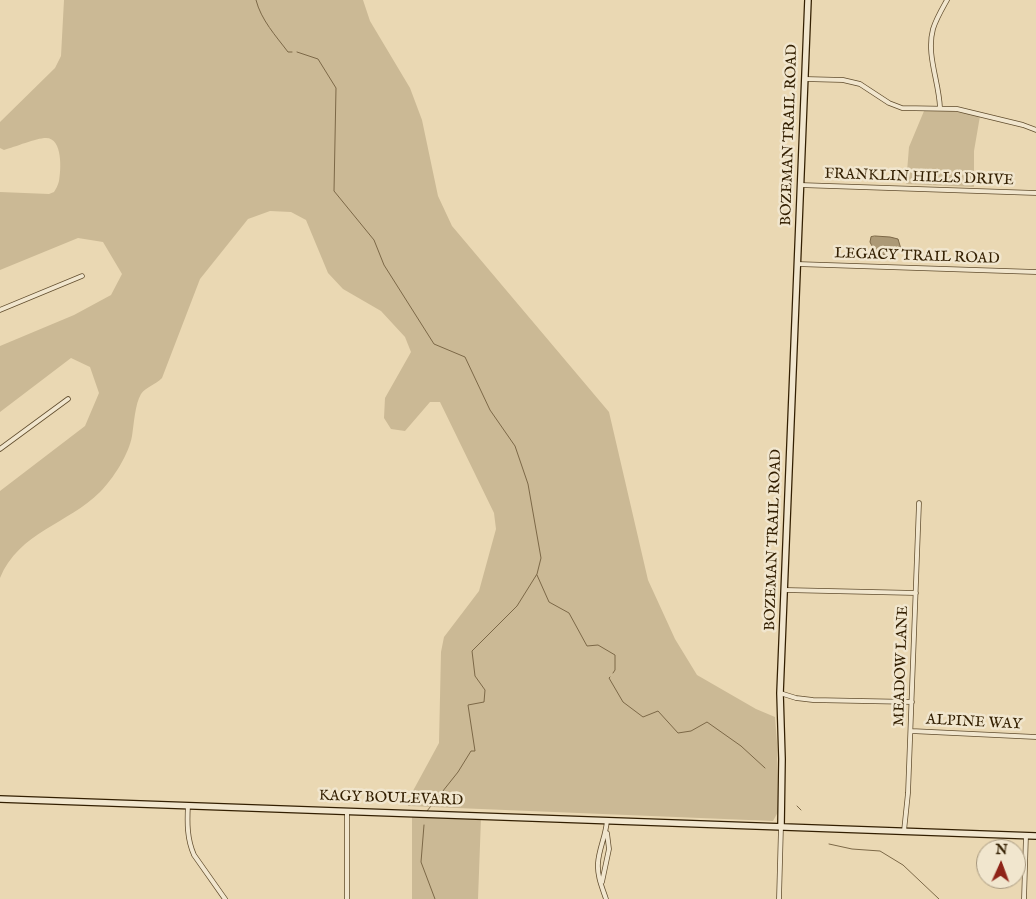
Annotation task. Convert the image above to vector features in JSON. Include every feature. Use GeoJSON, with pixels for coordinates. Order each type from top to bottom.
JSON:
{"type":"FeatureCollection","features":[{"type":"Feature","properties":{"kind":"main road","name":"BOZEMAN TRAIL ROAD"},"geometry":{"type":"LineString","coordinates":[[781,826],[782,759],[780,693],[808,0]]}},
{"type":"Feature","properties":{"kind":"main road","name":"KAGY BOULEVARD"},"geometry":{"type":"LineString","coordinates":[[0,799],[781,826]]}},
{"type":"Feature","properties":{"kind":"main road"},"geometry":{"type":"LineString","coordinates":[[781,826],[1036,836]]}},
{"type":"Feature","properties":{"kind":"street"},"geometry":{"type":"LineString","coordinates":[[940,108],[938,85],[931,59],[931,39],[935,23],[947,0]]}},
{"type":"Feature","properties":{"kind":"street"},"geometry":{"type":"LineString","coordinates":[[805,79],[843,80],[860,84],[889,103],[902,108],[940,108],[972,112],[1036,130]]}},
{"type":"Feature","properties":{"kind":"street","name":"FRANKLIN HILLS DRIVE"},"geometry":{"type":"LineString","coordinates":[[800,185],[1036,193]]}},
{"type":"Feature","properties":{"kind":"street","name":"LEGACY TRAIL ROAD"},"geometry":{"type":"LineString","coordinates":[[797,264],[1036,272]]}},
{"type":"Feature","properties":{"kind":"street"},"geometry":{"type":"LineString","coordinates":[[0,310],[82,276]]}},
{"type":"Feature","properties":{"kind":"street"},"geometry":{"type":"LineString","coordinates":[[0,450],[68,399]]}},
{"type":"Feature","properties":{"kind":"street","name":"MEADOW LANE"},"geometry":{"type":"LineString","coordinates":[[904,831],[911,731],[919,502]]}},
{"type":"Feature","properties":{"kind":"street"},"geometry":{"type":"LineString","coordinates":[[785,590],[916,593]]}},
{"type":"Feature","properties":{"kind":"street","name":"ALPINE WAY"},"geometry":{"type":"LineString","coordinates":[[780,693],[796,698],[818,700],[912,702]]}},
{"type":"Feature","properties":{"kind":"street","name":"ALPINE WAY"},"geometry":{"type":"LineString","coordinates":[[911,731],[1036,737]]}},
{"type":"Feature","properties":{"kind":"street"},"geometry":{"type":"LineString","coordinates":[[188,805],[187,828],[190,847],[225,899]]}},
{"type":"Feature","properties":{"kind":"street"},"geometry":{"type":"LineString","coordinates":[[347,899],[348,810]]}},
{"type":"Feature","properties":{"kind":"street"},"geometry":{"type":"LineString","coordinates":[[602,885],[609,849],[607,820]]}},
{"type":"Feature","properties":{"kind":"street"},"geometry":{"type":"LineString","coordinates":[[779,899],[781,826]]}},
{"type":"Feature","properties":{"kind":"street"},"geometry":{"type":"LineString","coordinates":[[606,899],[599,878],[598,864],[607,833]]}},
{"type":"Feature","properties":{"kind":"street"},"geometry":{"type":"LineString","coordinates":[[1024,899],[1026,835]]}},
{"type":"Feature","properties":{"kind":"shaded area"},"geometry":{"type":"Polygon","coordinates":[[[64,0],[363,0],[370,21],[410,88],[422,120],[438,196],[452,226],[609,412],[648,580],[675,639],[697,675],[756,709],[775,717],[778,812],[773,821],[408,806],[408,800],[439,743],[441,652],[444,637],[479,591],[496,529],[494,513],[440,402],[430,402],[405,431],[391,429],[384,418],[385,398],[411,352],[405,337],[381,311],[343,289],[328,273],[306,220],[291,212],[270,211],[248,219],[200,279],[162,378],[143,392],[139,398],[130,443],[115,473],[100,492],[87,503],[45,530],[19,550],[8,562],[0,578],[0,491],[85,426],[99,393],[90,367],[71,358],[0,412],[0,346],[74,315],[111,295],[122,274],[103,242],[78,238],[0,270],[0,192],[49,194],[54,192],[59,181],[60,155],[52,139],[42,138],[4,150],[0,148],[0,122],[55,68],[61,56],[64,0]]]}},
{"type":"Feature","properties":{"kind":"shaded area"},"geometry":{"type":"Polygon","coordinates":[[[924,111],[951,111],[980,116],[974,151],[974,187],[906,184],[909,147],[924,111]]]}},
{"type":"Feature","properties":{"kind":"shaded area"},"geometry":{"type":"Polygon","coordinates":[[[871,237],[898,239],[901,249],[893,255],[879,253],[870,242],[871,237]]]}},
{"type":"Feature","properties":{"kind":"shaded area"},"geometry":{"type":"Polygon","coordinates":[[[412,816],[481,818],[478,899],[412,899],[412,816]]]}},
{"type":"Feature","properties":{"kind":"waterway"},"geometry":{"type":"LineString","coordinates":[[256,0],[269,28],[288,52],[292,52]]}},
{"type":"Feature","properties":{"kind":"waterway"},"geometry":{"type":"LineString","coordinates":[[297,52],[318,59],[336,88],[334,191],[374,240],[384,265],[434,344],[465,357],[490,410],[515,446],[528,484],[541,558],[537,574],[517,606],[472,651],[475,676],[485,690],[484,702],[468,705],[475,751],[471,751],[458,772],[427,811]]}},
{"type":"Feature","properties":{"kind":"waterway"},"geometry":{"type":"LineString","coordinates":[[537,575],[549,602],[569,613],[587,646],[598,645],[615,655],[615,670],[613,673]]}},
{"type":"Feature","properties":{"kind":"waterway"},"geometry":{"type":"LineString","coordinates":[[610,677],[623,702],[643,717],[658,711],[678,733],[691,731],[707,722],[741,746],[765,768]]}},
{"type":"Feature","properties":{"kind":"waterway"},"geometry":{"type":"LineString","coordinates":[[797,806],[801,810]]}},
{"type":"Feature","properties":{"kind":"waterway"},"geometry":{"type":"LineString","coordinates":[[424,825],[421,862],[435,899]]}},
{"type":"Feature","properties":{"kind":"waterway"},"geometry":{"type":"LineString","coordinates":[[829,844],[852,849],[880,851],[903,865],[939,899]]}}]}
